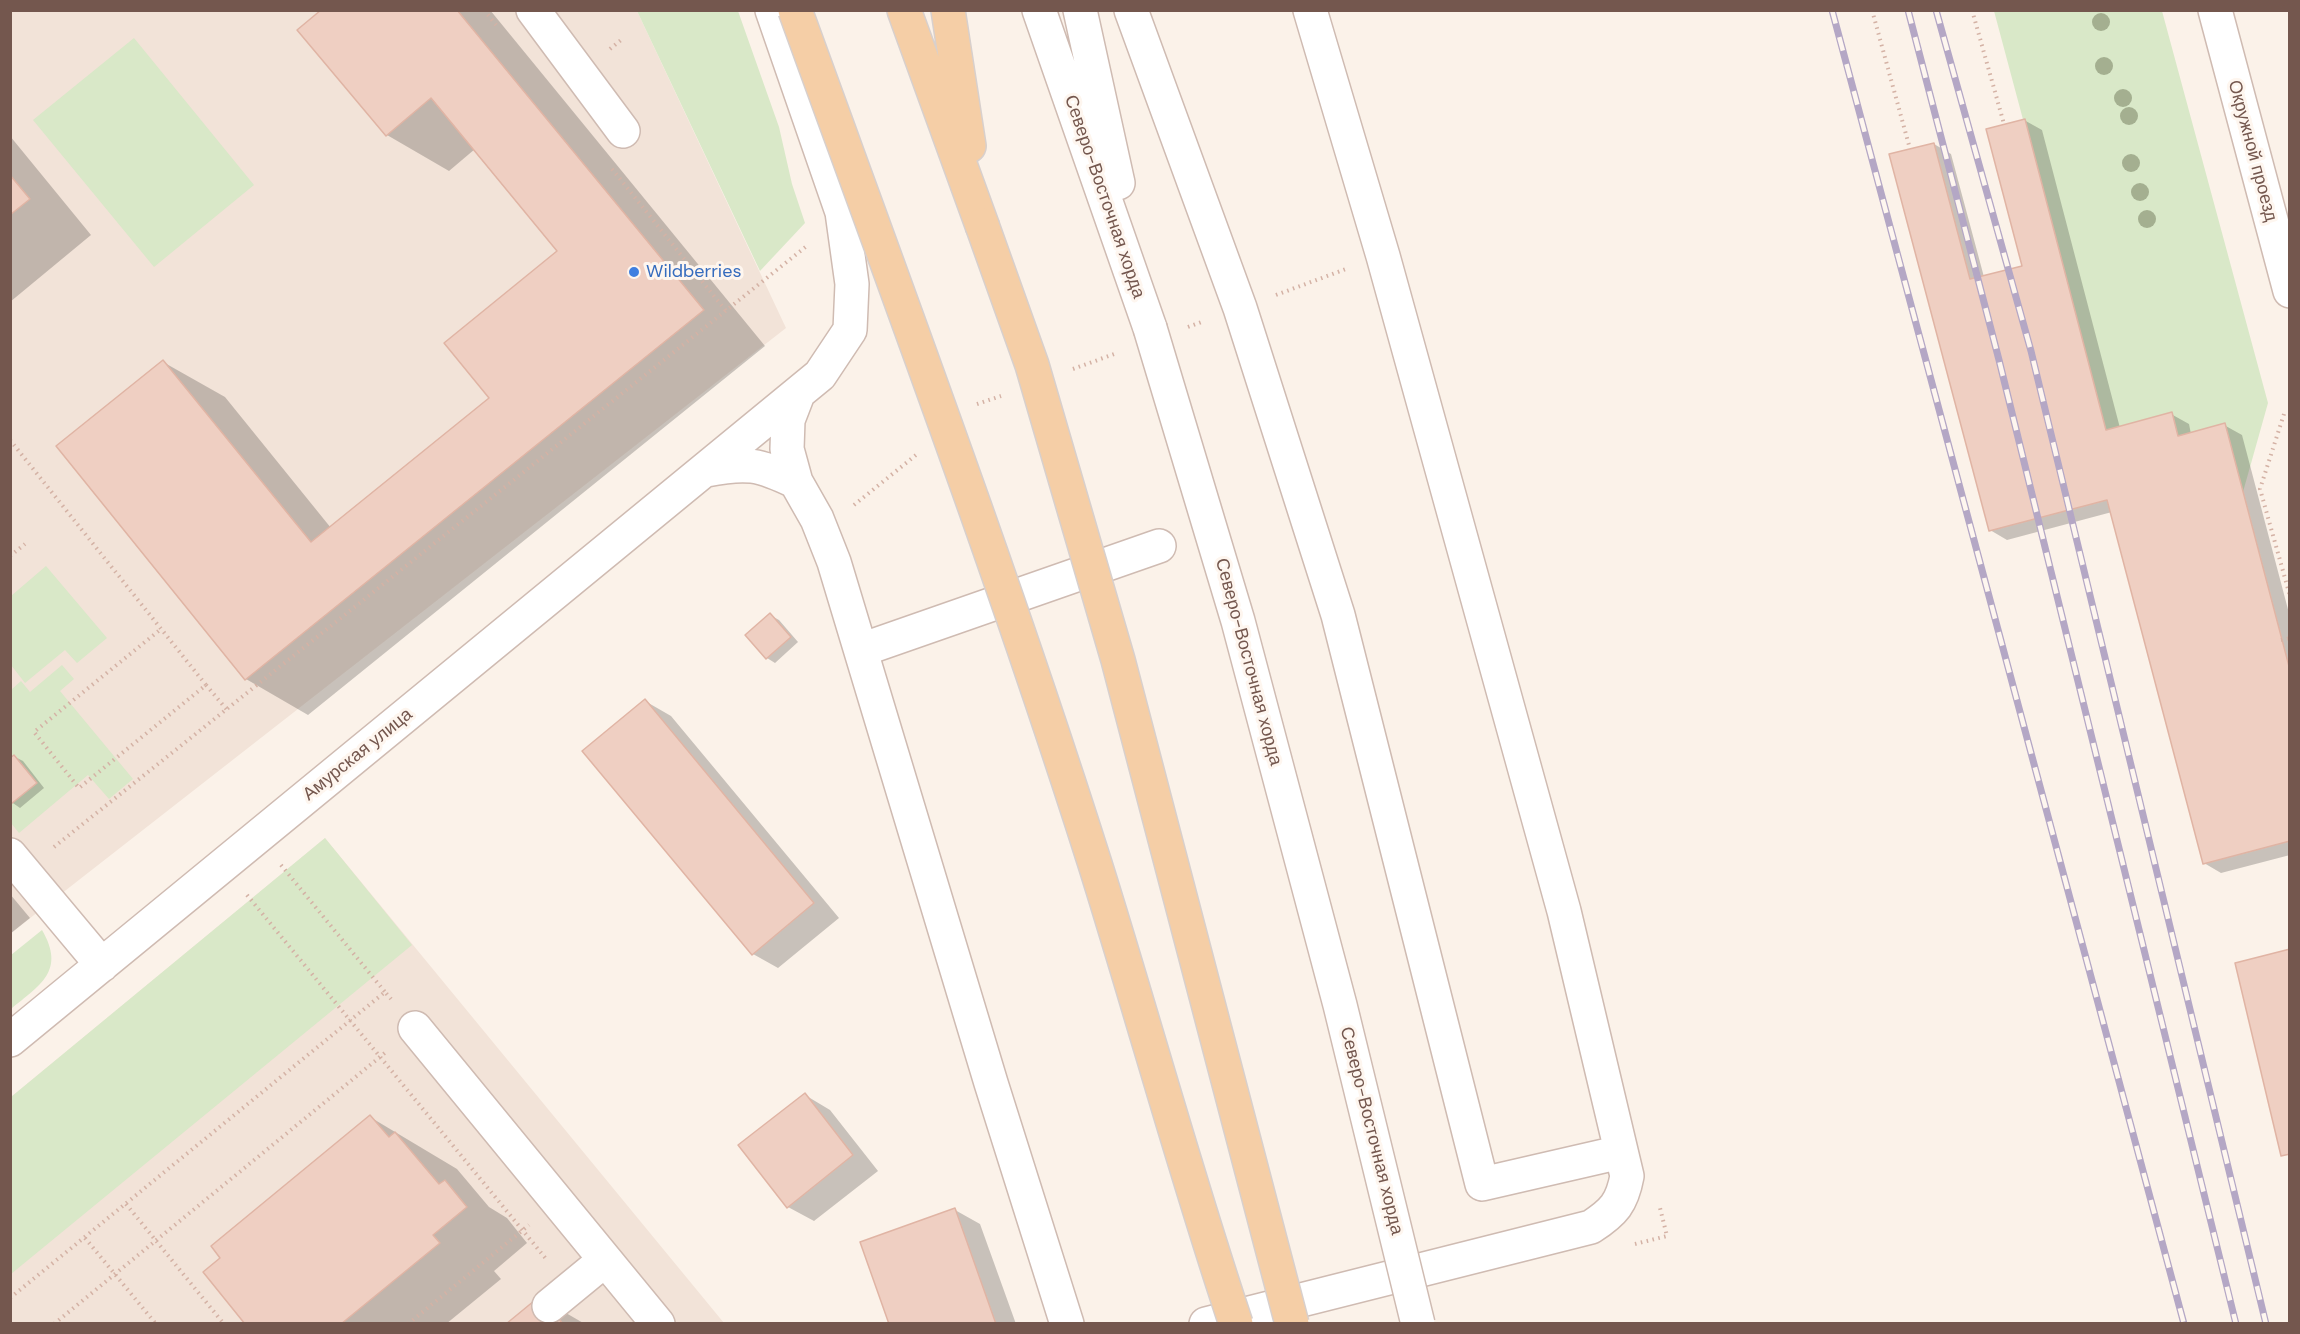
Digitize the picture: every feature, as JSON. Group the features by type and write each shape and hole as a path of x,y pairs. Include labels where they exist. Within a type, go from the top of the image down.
{"main road":[{"path":"795,10 963,471 1095,864 1199,1214 1236,1323"},
{"path":"904,10 1032,365 1118,660 1292,1323"},
{"path":"948,10 982,225"}],"street":[{"path":"533,10 623,131"},
{"name":"Амурская улица","path":"10,1040 820,375 850,330 852,284 842,212 772,10"},
{"name":"Северо-Восточная хорда","path":"1039,10 1150,328 1238,621 1340,1005 1419,1323"},
{"path":"1080,10 1150,328"},
{"path":"1131,10 1240,308 1338,615 1482,1184 1621,1152"},
{"path":"1206,1323 1591,1227 1607,1216 1623,1197 1627,1176 1564,911 1383,256 1310,10"},
{"name":"Окружной проезд","path":"2215,10 2289,291"},
{"path":"798,394 788,420 787,449 796,482 817,519 834,562 991,1083 1067,1323"},
{"path":"706,470 734,465 764,466 796,482"},
{"path":"861,650 1159,546"},
{"path":"17,863 102,965"},
{"path":"415,1028 658,1323"},
{"path":"560,1298 605,1260"}],"path":[{"path":"1872,10 1910,149"},
{"path":"1972,10 2004,124"},
{"path":"17,863 228,711 813,241"},
{"path":"2284,414 2260,489 2289,596"},
{"path":"10,440 228,711"},
{"path":"10,556 25,544"},
{"path":"161,629 34,732 46,748 79,788 206,685"},
{"path":"2282,640 2289,638"},
{"path":"54,1323 415,1028 278,862"},
{"path":"244,891 522,1230 560,1298"},
{"path":"10,1299 385,992"},
{"path":"408,1323 557,1202"},
{"path":"126,1204 224,1323"},
{"path":"85,1238 156,1323"}],"shaded area":[{"path":"11,11 637,11 786,328 11,933"},
{"path":"325,838 724,1323 11,1324 11,1097"}],"green space":[{"path":"637,11 738,11 779,127 792,184 805,223 760,271"},
{"path":"1994,11 2162,11 2268,403 2243,492 2225,423 2178,436 2106,430"},
{"path":"134,38 254,185 154,267 33,120"},
{"path":"46,566 107,638 77,663 65,650 25,683 11,665 11,596"},
{"path":"62,665 74,679 60,691 133,779 109,799 88,775 19,833 11,823 10,804 37,783 15,755 11,758 11,690 21,681 30,692"},
{"path":"325,838 412,945 11,1274 11,1097"},
{"path":"42,930 49,944 50,967 40,984 11,1009 11,955"}],"building":[{"path":"321,10 457,10 704,310 245,680 56,446 163,360 311,542 489,398 444,343 557,251 431,98 386,136 297,30"},
{"path":"2025,119 2106,430 2172,412 2178,436 2225,423 2290,670 2290,841 2203,864 2107,500 1989,531 1889,154 1934,143 1970,279 2022,266 1986,129"},
{"path":"10,175 30,199 10,215"},
{"path":"770,613 791,637 766,659 745,635"},
{"path":"645,699 814,903 752,955 582,751"},
{"path":"14,755 37,783 11,804 10,758"},
{"path":"2290,949 2290,1154 2281,1156 2235,963"},
{"path":"805,1093 853,1155 787,1208 738,1145"},
{"path":"370,1115 389,1137 395,1132 439,1184 445,1180 467,1207 433,1235 440,1243 341,1324 245,1324 203,1272 220,1258 211,1246"},
{"path":"955,1208 996,1324 889,1324 860,1242"},
{"path":"540,1296 563,1324 506,1324"}],"railway":[{"path":"1832,10 2184,1324"},
{"path":"1908,10 1999,360 2236,1324"},
{"path":"1936,10 2031,351 2266,1324"}],"place":[{"name":"Wildberries","path":"634,272"}]}
